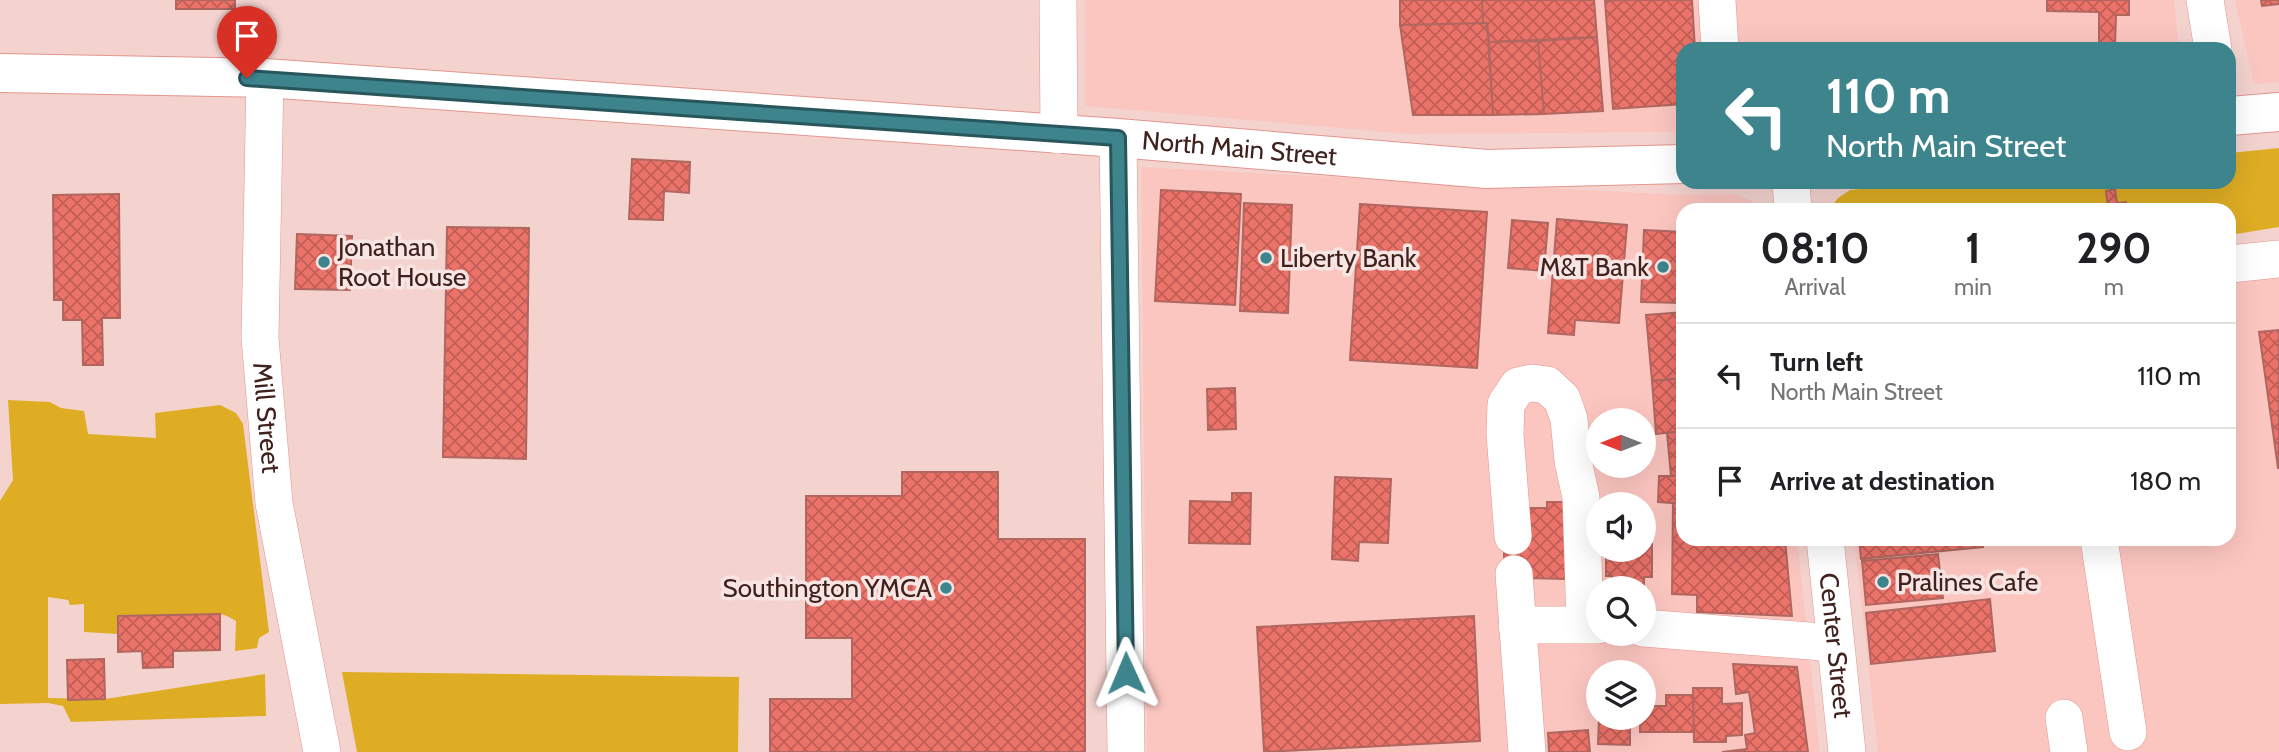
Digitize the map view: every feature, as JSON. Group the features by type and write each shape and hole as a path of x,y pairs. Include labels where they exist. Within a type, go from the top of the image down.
{"highway":[{"name":"North Main Street","path":"0,73 265,78 1118,138 1487,169 1676,164"},
{"path":"2236,116 2279,112"}],"street":[{"path":"1058,0 1059,135"},
{"path":"1717,0 1720,42"},
{"path":"2205,0 2212,42"},
{"name":"Mill Street","path":"265,78 261,351 274,503 322,752"},
{"path":"1118,138 1126,752"},
{"path":"2236,263 2279,259"},
{"path":"1513,537 1505,434 1506,404 1518,386 1532,383 1546,385 1562,399 1569,419 1573,461 1581,497 1587,576"},
{"name":"Center Street","path":"1826,546 1847,752"},
{"path":"2100,546 2128,732"},
{"path":"1514,574 1527,752"},
{"path":"1517,625 1586,624"},
{"path":"1656,629 1835,643"}],"shaded area":[{"path":"1085,0 2174,0 2178,42 1676,42 1676,132 1408,134 1085,106"},
{"path":"2235,0 2279,0 2279,82 2254,84"},
{"path":"2279,148 2279,227 2236,234 2236,203 1834,203 1850,190 1860,189 2236,189 2236,152"},
{"path":"1141,167 1683,195 1736,194 1756,203 1676,203 1676,546 1798,546 1820,752 1147,752"},
{"path":"2279,257 2279,752 1878,752 1855,546 2236,546 2236,266"},
{"path":"8,400 50,402 61,408 84,411 88,434 156,438 155,413 220,405 236,413 243,424 269,632 259,638 257,648 235,651 236,621 220,614 118,616 118,634 84,632 84,604 70,605 68,600 48,597 48,698 105,699 265,674 266,716 71,722 63,706 48,703 0,704 0,501 13,480"},
{"path":"342,672 739,677 738,752 357,752"}],"building":[{"path":"176,0 235,0 235,9 176,9"},
{"path":"1400,0 1482,0 1483,23 1400,25"},
{"path":"1482,0 1594,0 1597,37 1489,42 1487,23 1483,23"},
{"path":"1692,0 1695,42 1676,42 1676,105 1613,109 1605,1"},
{"path":"2047,0 2129,0 2129,15 2116,15 2115,42 2099,42 2099,12 2047,11"},
{"path":"2261,0 2279,0 2279,4 2262,6"},
{"path":"1487,23 1493,115 1413,115 1400,25"},
{"path":"1597,37 1603,111 1544,114 1538,41"},
{"path":"1538,41 1544,114 1493,115 1489,42"},
{"path":"632,159 690,162 689,193 664,191 663,220 629,219"},
{"path":"2115,189 2117,203 2108,203 2106,191"},
{"path":"1161,190 1241,194 1235,305 1155,301"},
{"path":"119,194 120,318 102,318 103,365 83,365 82,320 63,320 63,300 54,300 53,195"},
{"name":"Liberty Bank","path":"1244,203 1292,205 1288,313 1240,311"},
{"path":"1360,204 1487,212 1477,368 1350,360"},
{"path":"1557,219 1627,225 1619,323 1575,320 1574,335 1548,333"},
{"path":"1512,220 1548,223 1544,271 1508,268"},
{"path":"447,227 529,228 526,459 443,457"},
{"name":"M&T Bank","path":"1644,230 1676,232 1676,303 1641,302"},
{"name":"Jonathan Root House","path":"297,234 352,236 350,290 295,289"},
{"path":"1676,313 1676,379 1652,381 1646,315"},
{"path":"2279,330 2279,468 2278,468 2259,332"},
{"path":"1676,379 1676,432 1656,434 1652,381"},
{"path":"1235,388 1236,429 1208,430 1207,389"},
{"path":"1676,432 1676,476 1671,476 1667,433"},
{"name":"Southington YMCA","path":"902,472 998,472 998,539 1085,539 1085,752 770,752 770,699 852,699 852,638 806,638 806,496 902,496"},
{"path":"1676,475 1676,503 1658,502 1659,476"},
{"path":"1335,477 1391,479 1388,543 1359,542 1358,561 1332,559"},
{"path":"1232,493 1251,493 1250,544 1189,543 1190,501 1232,502"},
{"path":"1547,502 1565,502 1565,579 1526,578 1504,574 1504,536 1526,508 1547,508"},
{"path":"1673,503 1676,503 1676,546 1786,546 1792,616 1697,612 1697,595 1672,594"},
{"path":"1860,546 1983,547 1861,559"},
{"path":"1938,554 1943,598 1866,605 1862,561"},
{"path":"1606,562 1652,562 1652,576 1606,576"},
{"path":"1990,599 1995,651 1871,664 1866,613"},
{"path":"220,614 220,650 173,651 173,667 143,668 142,651 118,652 118,616"},
{"path":"1474,616 1480,741 1264,752 1257,627"},
{"path":"104,659 105,699 68,700 67,660"},
{"path":"1733,664 1797,667 1808,752 1722,752 1747,749 1745,735 1755,733 1749,692 1736,694"},
{"path":"1693,688 1722,688 1722,704 1742,703 1742,735 1726,736 1726,742 1694,742"},
{"path":"1666,695 1693,695 1694,732 1640,732 1656,730 1656,706 1666,706"},
{"path":"1588,730 1590,752 1549,752 1548,733"},
{"path":"1599,730 1630,730 1630,745 1598,744"}],"place":[{"name":"Liberty Bank","path":"1266,258"},
{"name":"Jonathan Root House","path":"324,262"},
{"name":"M&T Bank","path":"1663,267"},
{"name":"Pralines Cafe","path":"1883,582"},
{"name":"Southington YMCA","path":"946,588"}],"route":[{"path":"247,78 1118,138 1126,673"}]}
